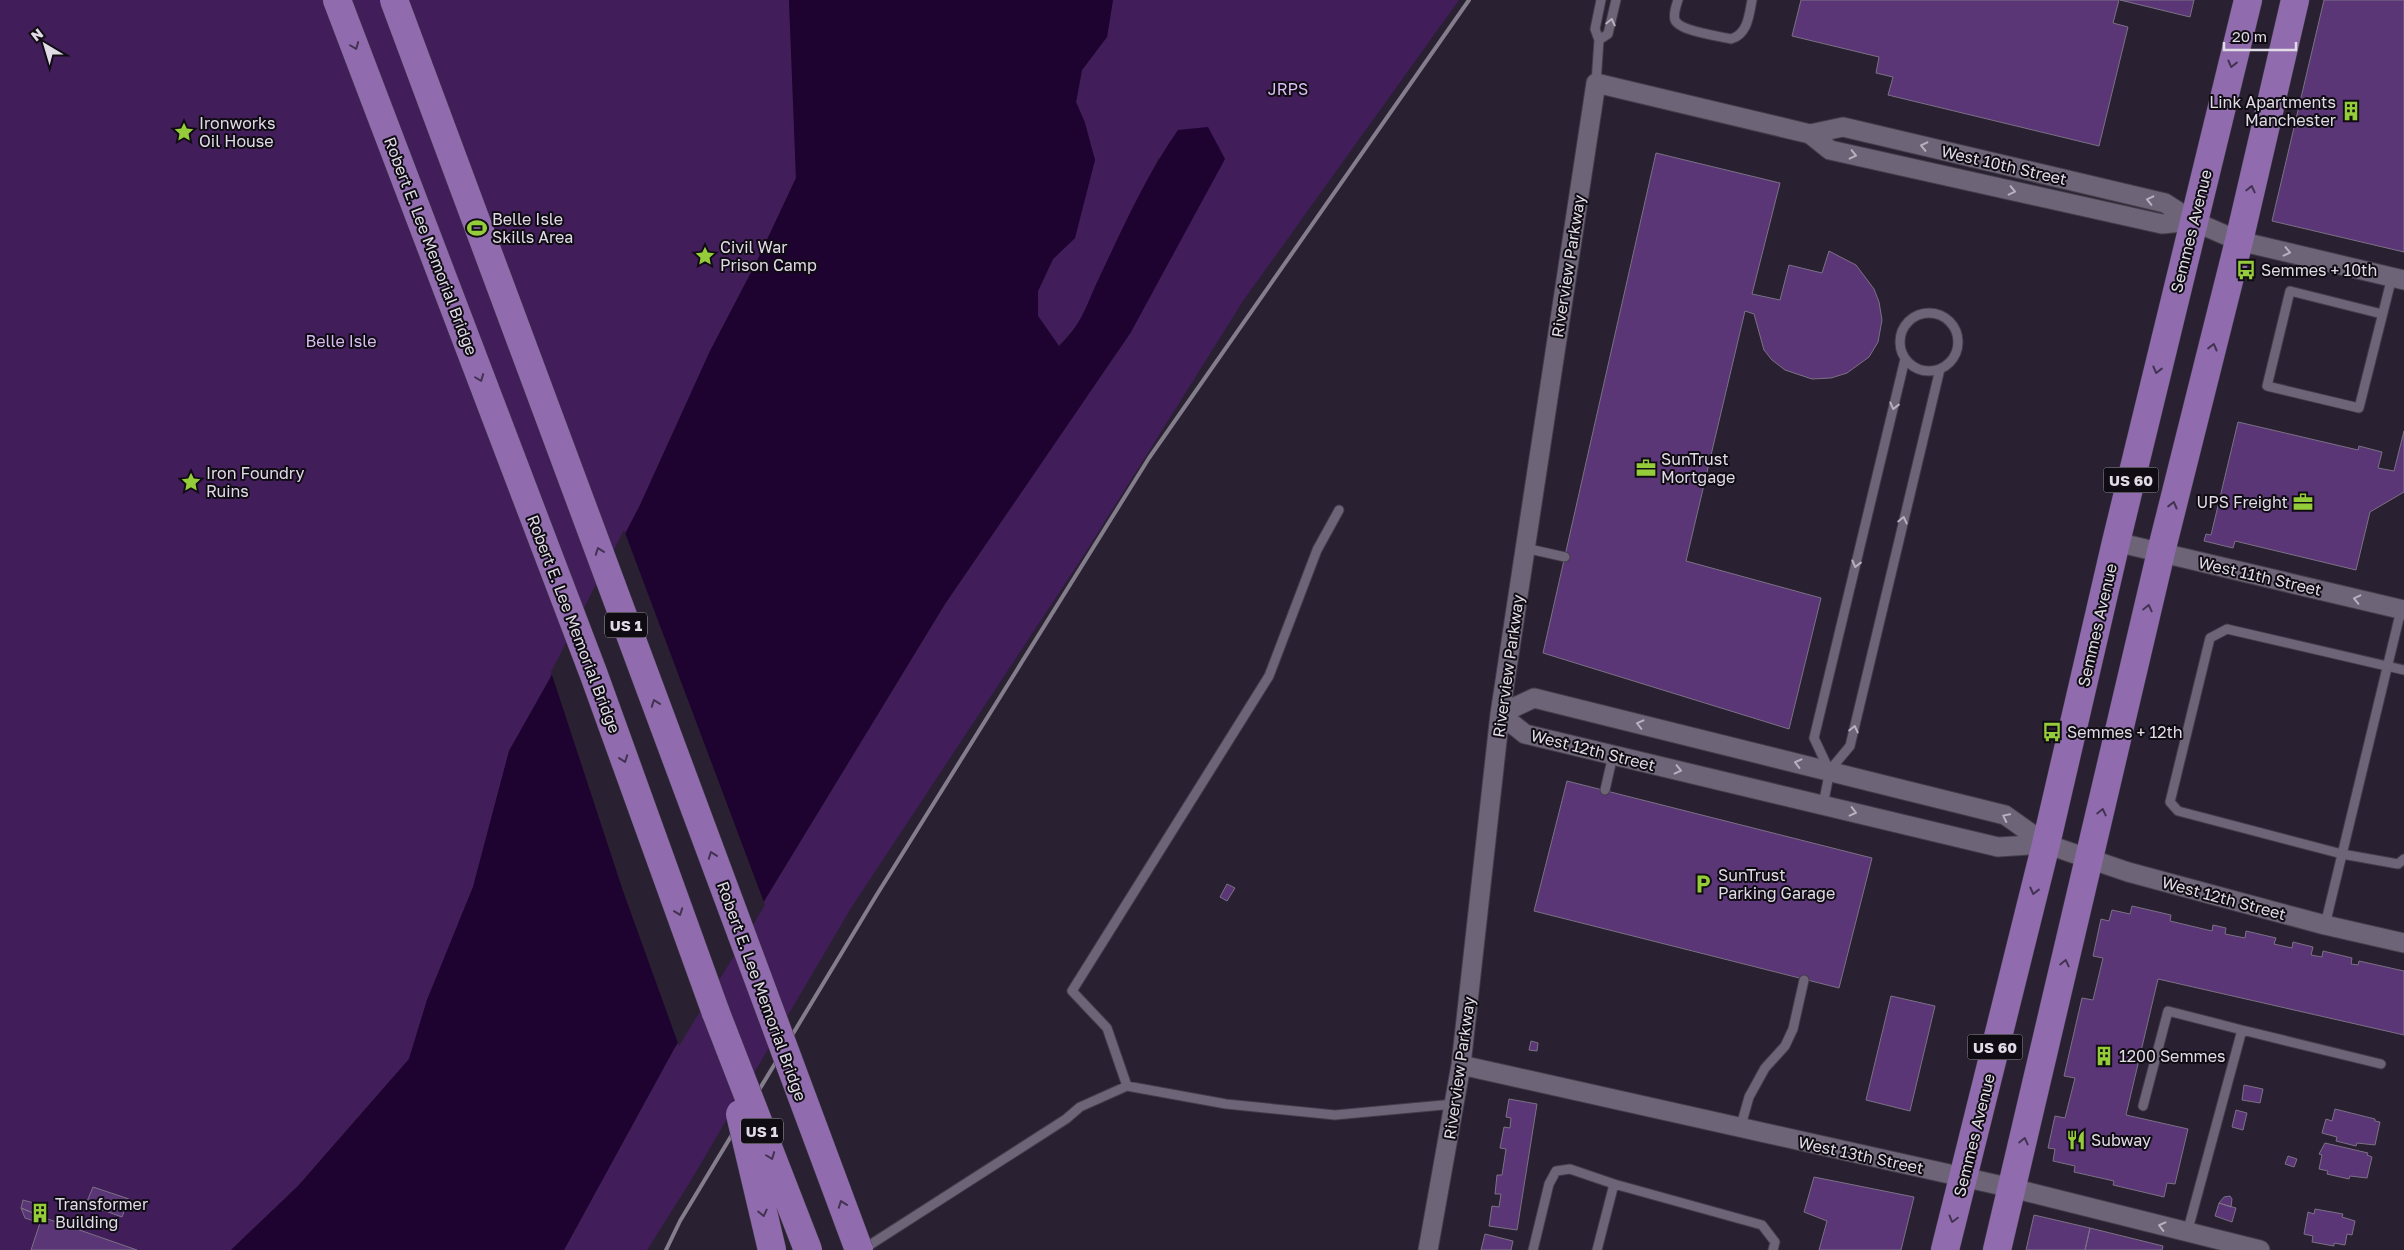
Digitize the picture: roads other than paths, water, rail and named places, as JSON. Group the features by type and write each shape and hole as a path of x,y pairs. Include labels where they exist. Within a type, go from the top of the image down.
{"main road":[{"name":"Robert E. Lee Memorial Bridge","path":"337,0 594,675 716,1013 808,1250"},
{"name":"Robert E. Lee Memorial Bridge","path":"394,0 861,1250"},
{"name":"Semmes Avenue","path":"1945,1250 2046,844 2116,542 2248,0"},
{"name":"US 60","path":"1997,1250 2161,552 2239,241 2295,0"},
{"path":"716,1013 772,1250"}],"street":[{"name":"West 10th Street","path":"1596,83 1810,134 1843,127 2165,203 2194,221 2239,241 2398,278"},
{"name":"Riverview Parkway","path":"1428,1250 1462,1065 1500,714 1596,83"},
{"name":"West 11th Street","path":"2116,542 2403,610"},
{"name":"West 12th Street","path":"2046,844 1998,847 1525,734 1500,714 1534,698 1830,770 2005,815 2046,844 2128,872 2325,925 2404,943"},
{"name":"West 13th Street","path":"1462,1065 1740,1129 2012,1188 2186,1233 2232,1247 2260,1250"}],"lane":[{"path":"1596,83 1599,40 1595,29 1602,0"},
{"path":"1599,40 1608,34 1616,0"},
{"path":"1678,0 1674,14 1675,20 1681,28 1731,39 1738,37 1747,25 1752,0"},
{"path":"2382,314 2290,291 2266,386 2359,408 2382,314 2398,278"},
{"path":"1919,314 1938,314 1953,325 1958,343 1951,361 1940,369 1924,371 1915,368 1905,359 1899,343 1904,325 1919,314"},
{"path":"1830,770 1814,738 1905,359"},
{"path":"1823,805 1830,770 1850,746 1940,369"},
{"path":"1126,1086 1108,1028 1072,991 1269,676 1317,550 1339,510"},
{"path":"1525,548 1565,557"},
{"path":"2325,925 2403,610"},
{"path":"2404,670 2227,629 2210,638 2170,802 2178,811 2342,854 2398,864 2404,859"},
{"path":"1605,790 1613,755"},
{"path":"1740,1129 1749,1097 1765,1068 1785,1046 1793,1028 1804,980"},
{"path":"2143,1106 2168,1011 2381,1064"},
{"path":"2186,1233 2242,1030"},
{"path":"861,1250 1066,1119 1080,1107 1126,1086 1226,1104 1335,1115 1455,1104"},
{"path":"1534,1250 1549,1184 1556,1171 1570,1169 1614,1184 1762,1225 1775,1242 1772,1250"},
{"path":"1597,1250 1614,1184"}],"railway":[{"path":"666,1250 680,1221 876,896 1149,458 1469,0"}],"place":[{"name":"Link Apartments Manchester","path":"2351,111"},
{"name":"Ironworks Oil House","path":"184,132"},
{"name":"Belle Isle Skills Area","path":"477,228"},
{"name":"Civil War Prison Camp","path":"705,256"},
{"name":"Semmes + 10th","path":"2246,270"},
{"name":"SunTrust Mortgage","path":"1646,468"},
{"name":"Iron Foundry Ruins","path":"191,482"},
{"name":"UPS Freight","path":"2303,502"},
{"name":"Semmes + 12th","path":"2052,732"},
{"name":"SunTrust Parking Garage","path":"1703,884"},
{"name":"1200 Semmes","path":"2104,1056"},
{"name":"Subway","path":"2076,1140"},
{"name":"Transformer Building","path":"40,1213"}],"park label":[{"name":"JRPS","path":"1288,89"},
{"name":"Belle Isle","path":"341,341"}]}
